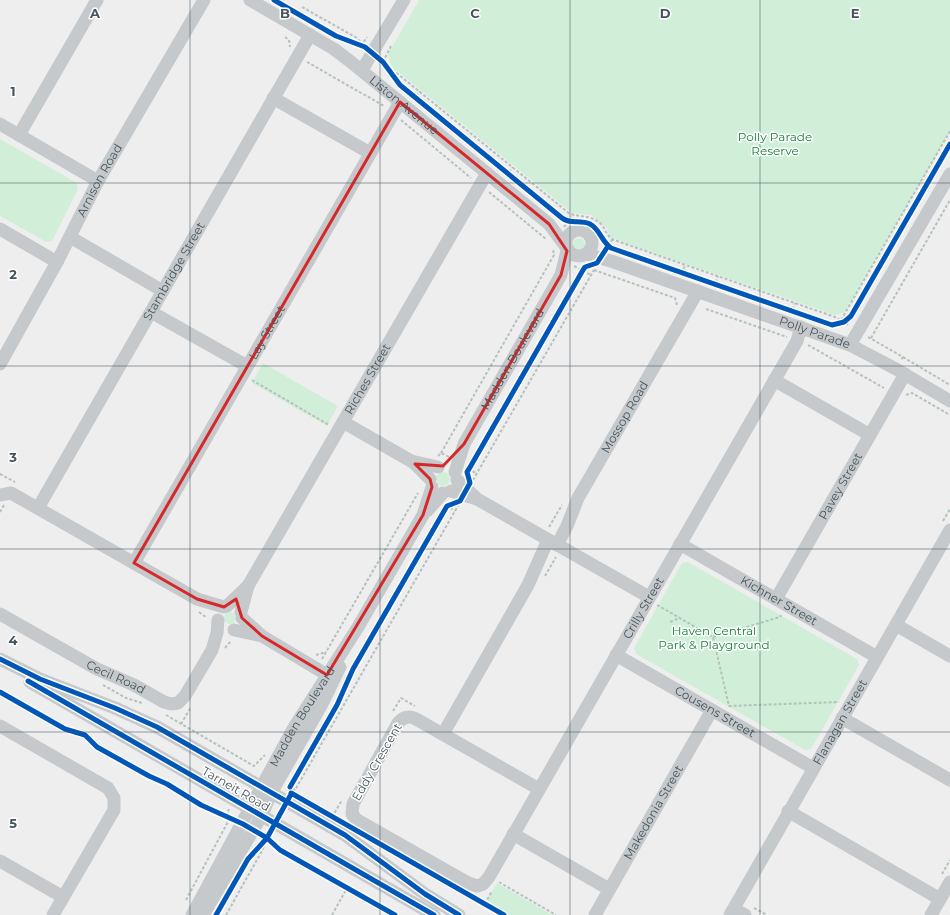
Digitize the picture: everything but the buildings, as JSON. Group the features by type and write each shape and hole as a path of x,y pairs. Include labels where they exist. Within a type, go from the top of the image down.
{"street":[{"path":"19,135 97,0"},
{"name":"Arnison Road","path":"0,364 57,262 98,181 204,0"},
{"name":"Liston Avenue","path":"250,0 344,56 487,173 504,179 549,224 577,255"},
{"path":"362,70 404,0"},
{"name":"Stambridge Street","path":"38,508 310,35"},
{"path":"273,98 370,153"},
{"name":"Lay Street","path":"134,563 251,370 370,153 400,102"},
{"path":"0,124 98,181"},
{"name":"Riches Street","path":"241,615 248,586 343,422 475,186 487,173"},
{"name":"Polly Parade","path":"592,239 602,252 614,255 698,291 850,345 950,174"},
{"name":"Liston Avenue","path":"549,224 562,230 573,231"},
{"path":"0,229 57,262"},
{"path":"582,230 586,232 592,239 592,248 577,255 567,238 573,231 582,230"},
{"path":"70,237 164,291"},
{"name":"Polly Parade","path":"577,255 614,255"},
{"name":"Madden Boulevard","path":"248,827 257,812 266,790 322,704 326,674 358,627 423,515 445,483 464,444 561,275 577,255"},
{"name":"Mossop Road","path":"443,734 528,585 551,537 567,526 578,498 698,291"},
{"path":"151,312 251,370"},
{"name":"Crilly Street","path":"480,885 486,881 616,655 653,601 680,544 797,340 801,327"},
{"path":"850,345 905,374 950,401"},
{"name":"Pavey Street","path":"781,602 870,435 889,391 905,374"},
{"path":"774,380 870,435"},
{"path":"343,422 411,461 445,483 551,537 653,601"},
{"path":"0,496 11,493 197,599 218,620 222,627 232,633 262,636"},
{"name":"Flanagan Street","path":"739,911 788,811 950,530"},
{"name":"Kichner Street","path":"680,544 877,657"},
{"name":"Riches Street","path":"226,606 248,586"},
{"path":"197,599 226,606 235,606 241,615 262,636 326,674"},
{"path":"218,620 219,612 226,606"},
{"name":"Cecil Road","path":"0,614 97,669 134,685 167,703 178,702 185,696 217,651 232,633"},
{"path":"232,633 240,625 241,615"},
{"name":"Cecil Road","path":"217,651 218,620"},
{"path":"896,625 950,656"},
{"name":"Cousens Street","path":"616,655 814,768"},
{"path":"0,659 40,679 142,720 345,836 425,894 459,915"},
{"name":"Tarneit Road","path":"0,665 434,915"},
{"name":"Makedonia Street","path":"595,915 712,710"},
{"path":"846,712 950,780"},
{"name":"Eddy Crescent","path":"480,885 468,883 357,820 352,814 353,804 402,719 414,717 539,789"},
{"path":"0,726 108,788 114,798 114,810 53,915"},
{"path":"788,811 940,899"},
{"path":"192,915 248,827"},
{"path":"203,915 248,827"},
{"path":"513,834 609,889"},
{"path":"0,861 64,897"},
{"path":"931,915 950,882"}],"path":[{"path":"302,7 357,38 363,46"},
{"path":"363,46 369,34"},
{"path":"348,40 363,46"},
{"path":"383,62 391,46"},
{"path":"306,61 384,106"},
{"path":"383,62 396,81"},
{"path":"383,62 570,214 587,216 597,221 612,240 842,321 858,331"},
{"path":"409,93 421,102"},
{"path":"397,127 401,120 475,186 491,194 551,244 554,255 441,453"},
{"path":"842,321 950,132"},
{"path":"491,194 513,167"},
{"path":"502,169 504,179"},
{"path":"504,179 513,178"},
{"path":"475,186 491,194"},
{"path":"871,338 950,200"},
{"path":"562,218 569,222 580,221 590,224"},
{"path":"612,240 606,244 614,255"},
{"path":"577,255 579,277"},
{"path":"445,483 473,481 594,270 675,298 678,304 674,311"},
{"path":"676,271 689,275"},
{"path":"709,282 722,287"},
{"path":"706,309 787,337"},
{"path":"786,309 799,314"},
{"path":"832,325 851,316"},
{"path":"903,357 950,384"},
{"path":"251,370 251,380 329,424 326,429"},
{"path":"889,391 903,399 905,395 912,393 950,415"},
{"path":"326,674 445,483 467,472 472,462"},
{"path":"443,513 448,504 445,483"},
{"path":"341,698 290,787 295,790 445,483"},
{"path":"551,537 564,502"},
{"path":"653,601 713,637 780,617 781,602"},
{"path":"670,622 680,618"},
{"path":"217,651 232,633"},
{"path":"713,637 729,706 837,701 846,712"},
{"path":"99,683 126,698 144,704"},
{"path":"390,716 400,698 420,709"},
{"path":"181,724 192,706"},
{"path":"162,713 254,766 269,751"},
{"path":"291,793 298,797"},
{"path":"325,813 339,821"},
{"path":"219,814 248,827 272,842"},
{"path":"186,901 230,818"},
{"path":"226,915 263,849 274,823"},
{"path":"252,854 267,838"},
{"path":"498,882 556,915"},
{"path":"341,884 353,891"},
{"path":"332,915 347,888"},
{"path":"478,900 491,908"},
{"path":"739,911 767,915"}],"highlighted area":[{"path":"400,102 549,224 567,251 561,275 464,444 443,466 415,464 430,479 432,487 423,515 327,675 262,636 242,618 236,599 224,607 197,599 134,563"}],"green space":[{"name":"Polly Parade Reserve","path":"419,0 950,0 950,131 845,312 835,315 628,244 611,237 606,227 591,215 572,213 391,66 388,54"},
{"path":"0,139 77,183 78,189 52,241 46,242 0,216"},
{"path":"577,238 581,238 585,244 581,250 577,250 573,246 573,242"},
{"path":"263,363 338,406 327,426 252,383"},
{"path":"443,472 448,474 450,479 448,484 443,486 438,484 436,479 438,474"},
{"name":"Haven Central Park & Playground","path":"688,562 857,659 859,665 811,749 805,750 636,654 634,648 682,563"},
{"path":"232,612 235,613 235,623 228,624 225,623 224,616 225,613"},
{"path":"497,883 552,915 508,915 486,902"}],"cycle path":[{"path":"274,0 336,36 365,47 383,62 400,85 562,218 568,221 590,224 596,229 611,248 832,325 844,322 851,316 950,144"},
{"path":"290,787 337,705 353,669 447,506 460,501 470,483 467,472 583,270 585,267 597,263 608,246"},
{"path":"0,659 40,679 115,708 157,727 345,835 425,894 459,915"},
{"path":"28,681 434,915"},
{"path":"0,692 65,729 85,735 97,747 149,776 167,784 201,805 243,824 267,838 248,859 216,915"},
{"path":"291,793 504,915"},
{"path":"290,796 267,838 280,850 395,915"}]}
